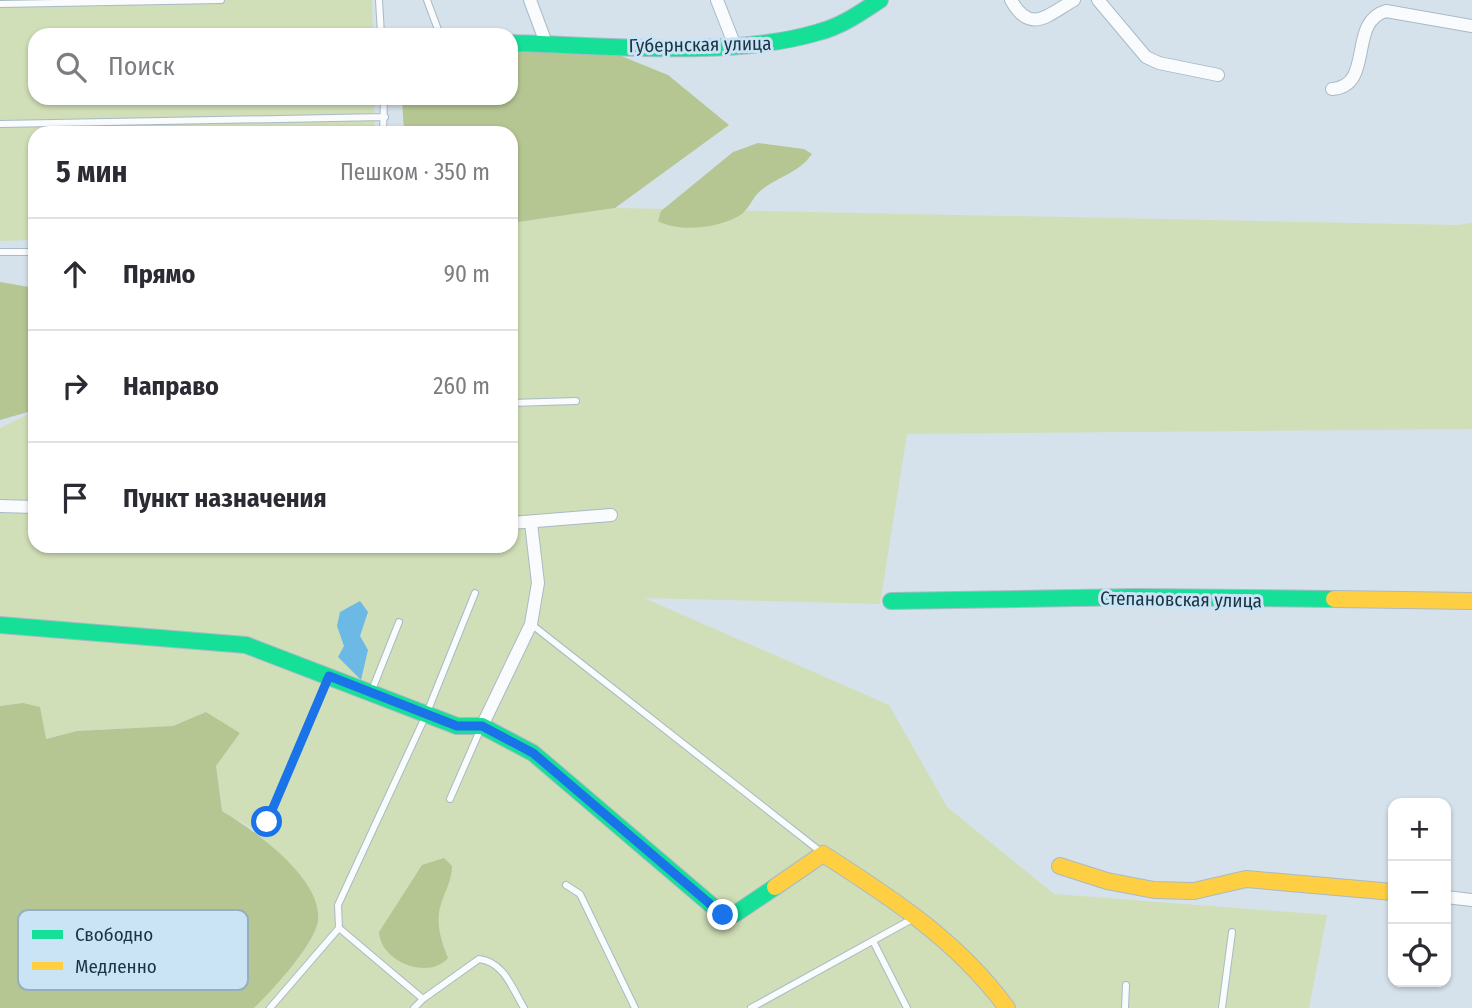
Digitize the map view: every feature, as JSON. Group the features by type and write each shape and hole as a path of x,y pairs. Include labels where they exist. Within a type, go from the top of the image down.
{"street":[{"path":"530,0 546,43"},
{"path":"717,0 735,46"},
{"name":"Губернская улица","path":"518,43 735,46 773,44 821,32 848,21 880,0"},
{"path":"1011,0 1021,16 1032,20 1044,18 1074,0"},
{"path":"1098,0 1146,57 1159,63 1218,75"},
{"path":"1332,89 1341,88 1356,72 1364,29 1378,13 1386,11 1472,26"},
{"path":"0,506 28,507"},
{"path":"518,523 611,514"},
{"path":"482,726 531,624 538,583 531,523"},
{"name":"Степановская улица","path":"891,601 1136,597 1472,601"},
{"path":"0,625 246,645 457,726 482,726 533,753 723,915 735,914 823,854 919,915 964,955 1007,1008"},
{"path":"1060,866 1104,883 1189,891 1229,880 1245,879 1388,892"},
{"path":"1451,898 1472,900"}],"lane":[{"path":"0,4 221,0"},
{"path":"379,0 381,28"},
{"path":"428,0 438,28"},
{"path":"384,105 384,126"},
{"path":"0,124 385,117"},
{"path":"0,252 28,252"},
{"path":"518,403 576,401"},
{"path":"270,1008 339,928 338,905 426,715 475,593"},
{"path":"371,692 399,622"},
{"path":"531,624 823,854"},
{"path":"267,822 329,676"},
{"path":"450,799 482,726"},
{"path":"566,884 580,894 635,1008"},
{"path":"751,1008 919,915"},
{"path":"339,928 423,999"},
{"path":"1222,1008 1232,932"},
{"path":"873,941 907,1008"},
{"path":"414,1008 478,959 495,964 503,971 524,1008"},
{"path":"1125,1008 1126,985"},
{"path":"767,1000 771,1008"}],"green space":[{"path":"0,0 372,0 373,28 28,28 28,105 374,105 375,126 28,126 28,240 0,241"},
{"path":"518,49 614,53 668,75 729,125 615,208 518,222 518,126 404,126 402,105 518,105"},
{"path":"758,143 804,149 812,154 794,171 759,192 744,212 734,219 712,226 689,228 658,221 661,211 733,152"},
{"path":"615,208 1456,225 1472,223 1472,429 907,434 880,604 644,598 889,705 947,807 1054,894 1327,915 1309,1008 254,1008 306,944 318,921 258,832 222,811 216,766 240,733 206,712 173,726 77,731 45,739 23,703 0,706 0,428 28,414 28,553 518,553 518,222"},
{"path":"0,282 28,287 28,412 0,420"},
{"path":"23,703 40,707 46,739 77,731 173,726 206,712 240,733 216,766 222,811 268,843 298,873 310,889 317,905 318,921 301,955 254,1008 0,1008 0,706"},
{"path":"444,858 452,866 452,871 439,911 439,925 448,958 439,965 418,968 387,952 379,932 422,865"}],"water":[{"path":"360,601 368,612 360,636 368,650 361,680 338,657 344,646 337,626 340,612"}],"traffic: fast":[{"path":"518,43 626,48 747,45 784,40 827,29 851,19 880,0"},
{"path":"891,601 1136,597 1334,599"},
{"path":"0,625 246,645 457,726 482,726 533,753 723,915 735,914 775,887"}],"traffic: slow":[{"path":"1334,599 1472,601"},
{"path":"775,887 823,854 899,904 945,941 988,984 1007,1008"},
{"path":"1060,866 1107,881 1154,890 1194,891 1246,879 1388,892"}],"route":[{"path":"267,822 329,676 457,726 482,726 533,753 723,915"}]}
